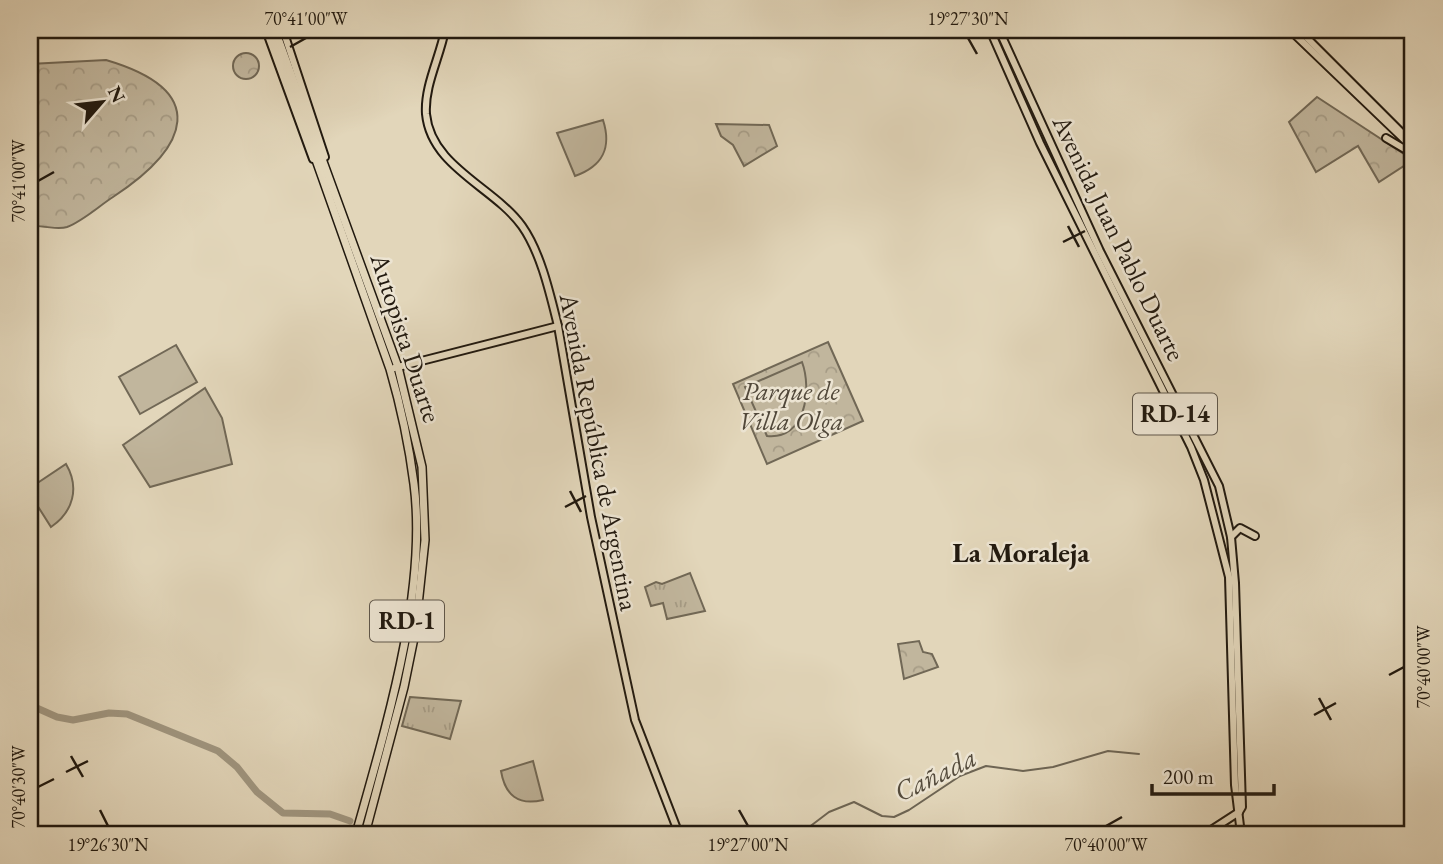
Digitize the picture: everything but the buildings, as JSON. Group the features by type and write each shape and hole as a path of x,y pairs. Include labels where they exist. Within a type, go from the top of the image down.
{"highway":[{"name":"Autopista Duarte","path":"268,30 390,369 411,470 415,531 408,616 401,629 356,834"},
{"name":"Autopista Duarte","path":"275,30 398,367 422,467 425,540 422,584 404,687 365,834"}],"main road":[{"path":"282,30 308,97"},
{"name":"Avenida República de Argentina","path":"445,30 426,103 433,140 523,227 550,294 593,529 635,720 679,834"},
{"name":"Avenida Juan Pablo Duarte","path":"990,30 1089,243 1191,447 1232,583"},
{"name":"Avenida Juan Pablo Duarte","path":"999,30 1097,244 1226,500 1231,537 1232,583"},
{"path":"1290,30 1413,147"},
{"path":"1299,30 1413,147"},
{"path":"292,47 292,57"},
{"path":"297,70 338,203"},
{"path":"1386,138 1413,155"},
{"path":"390,369 558,327"},
{"path":"1212,510 1215,503 1226,500"},
{"path":"1214,520 1255,536"},
{"path":"1231,537 1240,528"},
{"name":"RD-14","path":"1232,583 1235,785 1241,834"},
{"path":"1205,834 1239,812"}],"green space":[{"path":"246,53 255,57 259,66 255,75 246,79 237,75 233,66 237,57"},
{"path":"106,60 140,73 162,87 174,104 177,121 172,140 159,159 139,178 79,221 63,228 30,225 30,64"},
{"path":"1317,97 1413,160 1379,182 1358,146 1316,172 1289,122"},
{"path":"603,120 606,139 603,155 592,167 575,176 557,133"},
{"path":"716,124 769,125 777,146 744,166 733,145 721,136"},
{"name":"Parque de Villa Olga","path":"828,342 863,421 767,464 733,384"},
{"path":"176,345 197,382 140,414 119,377"},
{"path":"802,362 806,386 803,411 790,430 780,435 767,436 745,387"},
{"path":"205,388 222,418 232,464 150,487 123,445"},
{"path":"66,464 73,482 72,499 65,514 51,527 30,494 30,488"},
{"path":"690,573 705,611 667,619 663,603 651,606 645,587 656,582 662,584"},
{"path":"919,641 923,652 932,654 938,667 904,679 898,644"},
{"path":"410,697 461,701 450,739 402,726"},
{"path":"533,761 543,800 520,800 509,792 501,771"}],"waterway":[{"path":"30,705 57,717 73,720 109,713 127,714 218,751 237,767 257,792 283,813 330,814 350,821"},
{"name":"Cañada","path":"800,834 829,812 854,802 882,816 894,817 960,776 986,766 1023,771 1053,767 1108,751 1139,754"}],"district":[{"name":"La Moraleja","path":"1021,552"}]}
